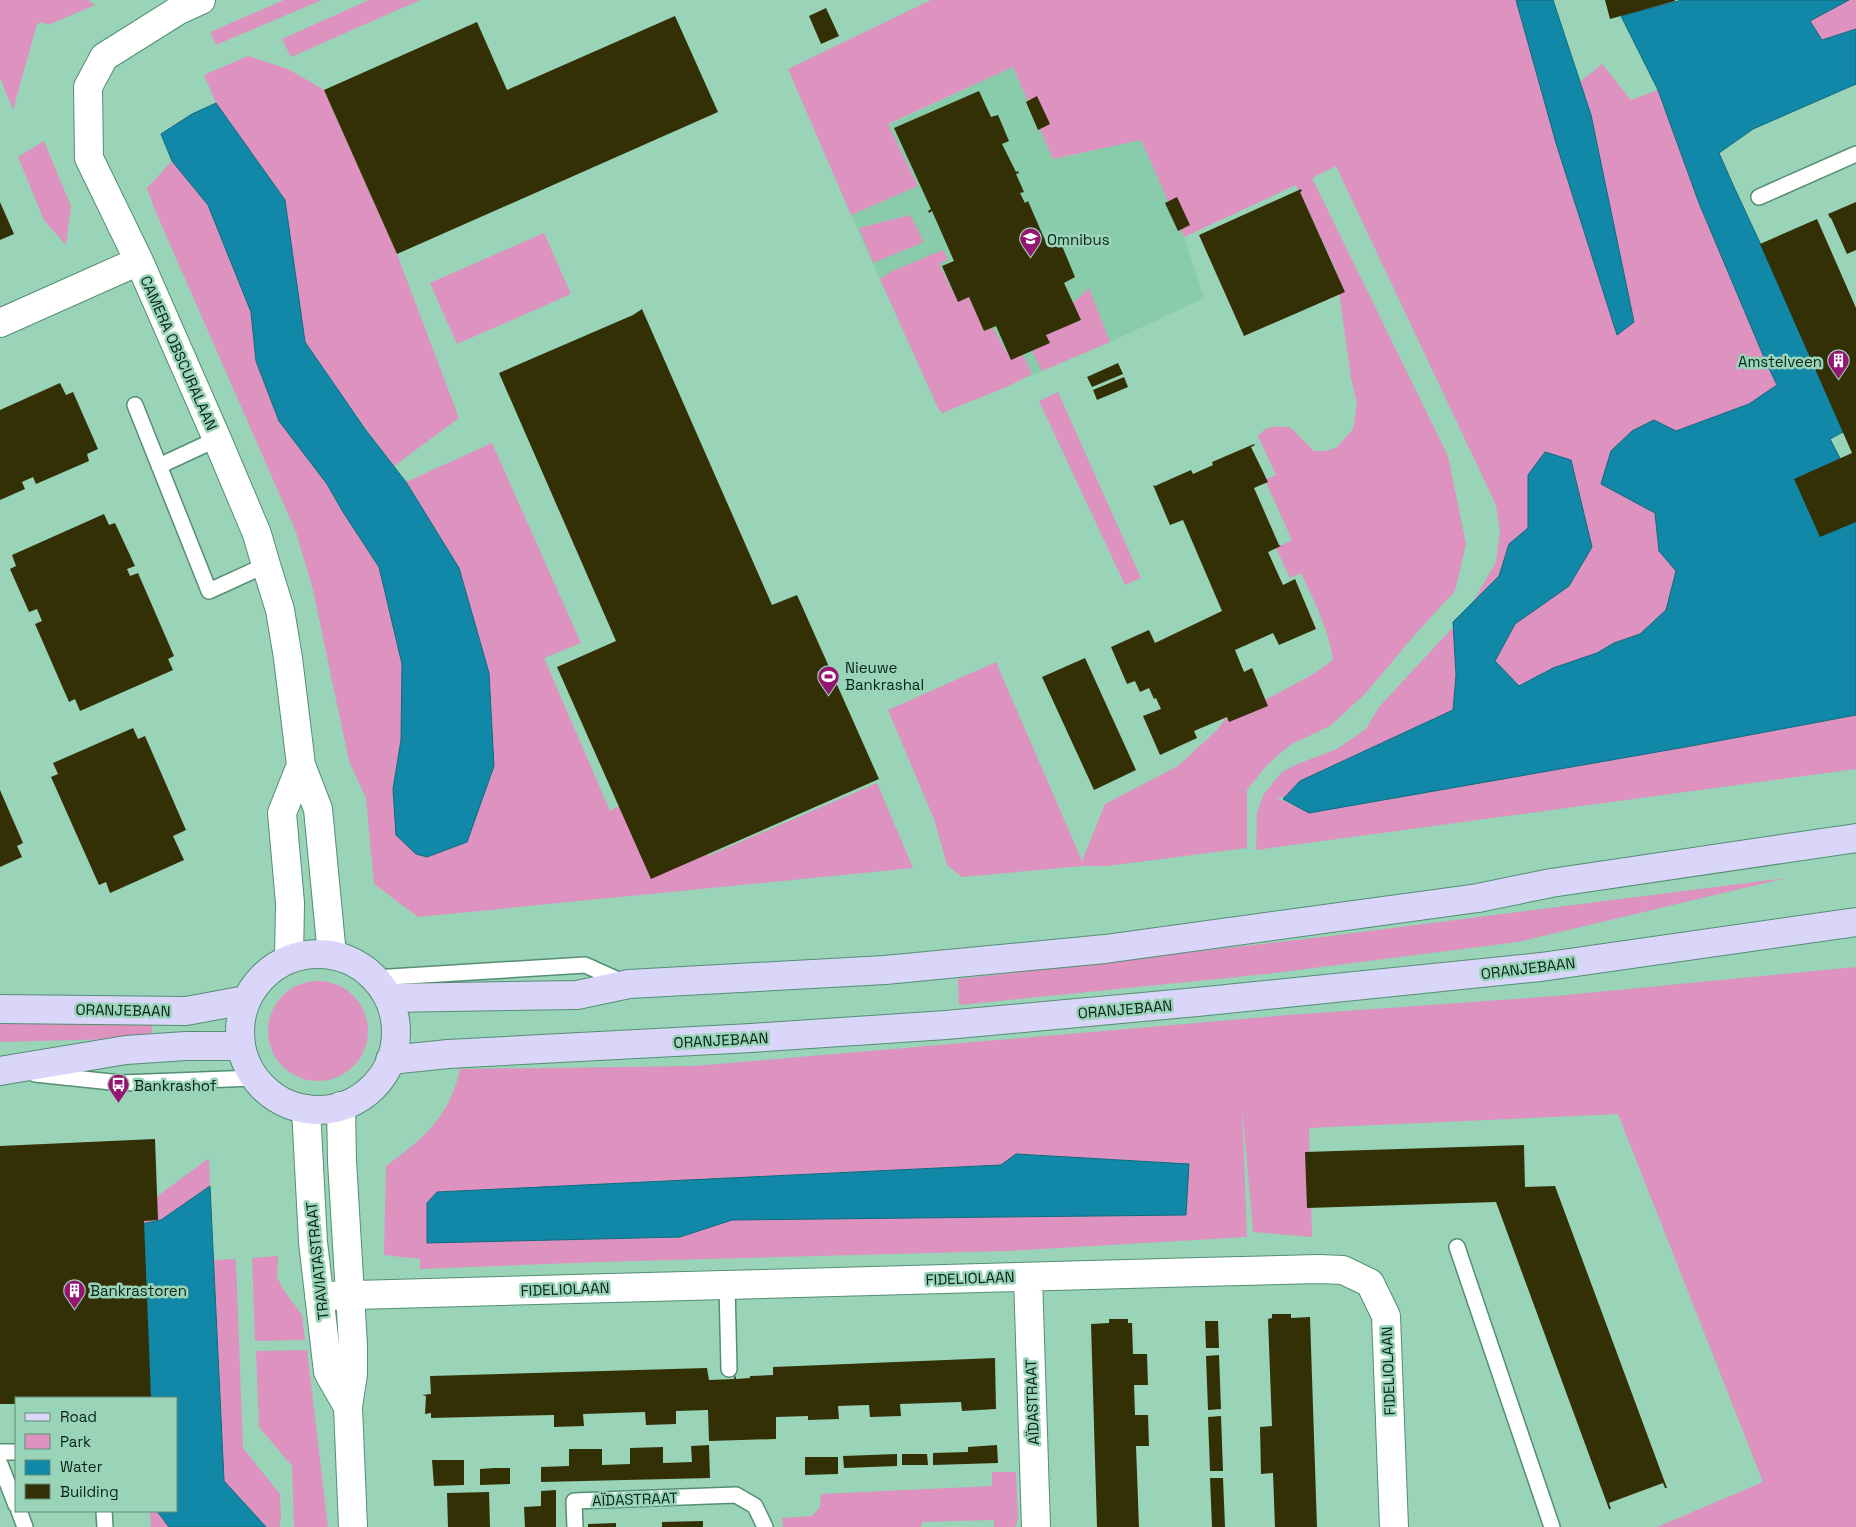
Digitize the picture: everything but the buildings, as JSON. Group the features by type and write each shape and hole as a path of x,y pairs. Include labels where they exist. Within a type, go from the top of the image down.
{"main road":[{"path":"382,988 577,995 629,984 884,970 1105,949 1478,898 1551,883 1856,838"},
{"name":"ORANJEBAAN","path":"390,1060 448,1054 751,1038 936,1025 1197,1002 1541,968 1856,922"},
{"path":"303,954 332,954 348,959 362,967 382,988 394,1014 395,1044 390,1060 376,1084 354,1101 323,1110 306,1109 286,1104 268,1093 254,1078 245,1062 240,1046 239,1030 246,1000 256,982 271,968 289,958 303,954"},
{"name":"ORANJEBAAN","path":"0,1009 186,1011 246,1000"},
{"path":"4,1071 126,1050 186,1046 240,1046"}],"street":[{"name":"CAMERA OBSCURALAAN","path":"201,0 179,10 104,57 88,87 89,158 139,261 257,534 280,610 288,658 300,766 318,809 332,954"},
{"path":"0,323 139,261"},
{"name":"CAMERA OBSCURALAAN","path":"289,958 290,903 282,813 300,766"},
{"name":"TRAVIATASTRAAT","path":"341,1106 342,1162 353,1345 353,1374 348,1406 353,1527"},
{"name":"TRAVIATASTRAAT","path":"306,1109 313,1242 328,1372 348,1406"},
{"name":"FIDELIOLAAN","path":"319,1296 1319,1268 1343,1270 1370,1283 1386,1316 1394,1527"},
{"name":"AÏDASTRAAT","path":"1028,1277 1036,1527"}],"lane":[{"path":"1759,197 1856,154"},
{"path":"135,406 210,591 266,565"},
{"path":"159,466 217,439"},
{"path":"4,1071 121,1083 254,1078"},
{"path":"1457,1247 1552,1527"},
{"path":"727,1285 729,1369"},
{"path":"0,1452 15,1452"},
{"path":"0,1464 15,1502"},
{"name":"AÏDASTRAAT","path":"575,1527 574,1501 736,1495 755,1506 765,1527"},
{"path":"18,1512 25,1527"},
{"path":"104,1512 105,1527"}],"shaded area":[{"name":"Omnibus","path":"1013,67 1053,159 1141,139 1184,237 1204,298 1110,342 942,413 938,408 851,215 918,186 888,125"}],"green space":[{"path":"0,0 88,0 95,5 48,25 43,22 37,24 13,110 0,78"},
{"path":"284,0 322,0 216,45 210,32"},
{"path":"369,0 420,0 291,57 282,39"},
{"path":"931,0 1516,0 1556,143 1617,335 1634,322 1591,115 1580,82 1602,64 1631,100 1658,90 1699,203 1778,385 1749,404 1676,431 1602,484 1655,513 1659,551 1676,571 1666,610 1640,634 1614,643 1597,653 1553,668 1519,686 1495,661 1456,675 1453,710 1300,781 1284,798 1275,797 1310,813 1856,715 1856,769 1256,850 1257,812 1264,794 1281,773 1295,765 1337,749 1366,729 1379,707 1467,612 1496,562 1500,530 1496,505 1336,166 1312,178 1448,456 1466,544 1455,591 1418,631 1365,694 1330,726 1290,745 1267,765 1247,790 1247,848 1107,866 1083,866 962,877 947,865 934,819 888,710 996,662 1082,861 1105,804 1178,766 1217,730 1227,717 1273,696 1315,673 1333,660 1325,626 1301,573 1290,578 1276,548 1292,540 1265,480 1276,475 1258,436 1269,428 1290,427 1314,451 1336,448 1353,429 1357,403 1351,378 1336,270 1296,185 1184,237 1141,140 1053,159 1013,67 888,124 918,186 851,215 788,69"},
{"path":"1849,0 1856,0 1856,29 1822,40 1810,21"},
{"path":"248,56 288,69 324,90 397,254 459,418 394,466 305,342 285,200 216,103 204,75"},
{"path":"44,141 71,206 66,245 44,220 18,157"},
{"path":"172,161 208,205 251,312 256,361 279,421 327,484 379,567 402,664 401,740 393,789 467,842 494,766 489,673 459,568 406,482 492,443 581,643 544,658 610,811 675,776 708,856 877,783 913,868 418,917 374,884 366,798 349,761 313,590 296,532 147,188"},
{"path":"910,215 924,242 873,263 859,228"},
{"path":"544,233 571,294 457,344 430,283"},
{"path":"943,250 948,259 939,264 958,302 969,297 984,331 993,328 1011,360 1023,355 1032,374 1009,386 942,413 938,408 880,279 892,271"},
{"path":"1089,288 1110,342 1042,371 1032,351 1049,343 1046,335 1080,320 1073,303"},
{"path":"1058,392 1141,578 1125,585 1039,401"},
{"path":"1786,878 1518,942 1266,974 959,1005 958,979 1330,936"},
{"path":"1856,967 1856,1527 1657,1527 1763,1482 1618,1114 1309,1128 1312,1237 1253,1232 1242,1106 1247,1237 1006,1251 598,1262 420,1269 420,1259 384,1255 386,1166 412,1146 433,1125 450,1100 460,1069 695,1066 1288,1015 1556,996","holes":["1016,1154 1189,1164 1186,1214 732,1220 680,1237 437,1192 1001,1165"]},
{"path":"318,981 328,982 346,989 360,1003 367,1021 367,1041 360,1059 346,1073 328,1080 318,1081 308,1080 290,1073 276,1059 269,1041 268,1031 269,1021 276,1003 290,989 308,982"},
{"path":"152,1019 152,1038 0,1042 0,1023"},
{"path":"209,1158 210,1186 161,1220 141,1224 140,1209"},
{"path":"278,1256 277,1277 283,1289 302,1315 305,1340 255,1341 252,1258"},
{"path":"235,1259 243,1448 280,1494 280,1527 266,1527 224,1481 214,1260"},
{"path":"307,1350 328,1527 294,1527 292,1466 259,1427 256,1351"},
{"path":"992,1472 1016,1472 1018,1520 1015,1527 994,1527 994,1520 922,1522 921,1527 783,1527 782,1518 812,1516 820,1507 821,1494 992,1486"},
{"path":"150,1512 158,1512 169,1527 151,1527"}],"water":[{"path":"1516,0 1553,0 1591,115 1634,322 1617,335 1556,143"},
{"path":"1682,0 1849,0 1810,21 1822,40 1856,29 1856,84 1753,129 1719,153 1847,430 1830,439 1856,489 1856,715 1309,813 1283,799 1300,781 1453,710 1456,675 1453,622 1499,576 1509,544 1528,528 1528,475 1545,452 1571,460 1592,547 1569,586 1515,624 1495,661 1519,686 1553,668 1597,653 1614,643 1640,634 1666,610 1676,571 1659,551 1655,513 1601,484 1611,451 1632,431 1654,420 1676,431 1749,404 1777,385 1699,203 1658,90 1621,16"},
{"path":"216,103 285,200 305,342 365,429 406,482 459,568 489,673 494,766 467,842 427,857 416,854 396,835 393,789 401,740 402,664 379,567 327,484 279,421 256,361 251,312 208,205 172,161 161,134 192,114"},
{"path":"1016,1154 1189,1164 1186,1215 732,1220 680,1237 427,1243 427,1203 437,1192 1001,1165"},
{"path":"210,1186 224,1481 266,1527 169,1527 158,1512 178,1512 178,1397 147,1397 141,1224 161,1220"}],"place":[{"name":"Omnibus","path":"1031,258"},
{"name":"Amstelveen","path":"1838,380"},
{"name":"Nieuwe Bankrashal","path":"829,695"},
{"name":"Bankrashof","path":"118,1104"},
{"name":"Bankrastoren","path":"74,1309"}]}
